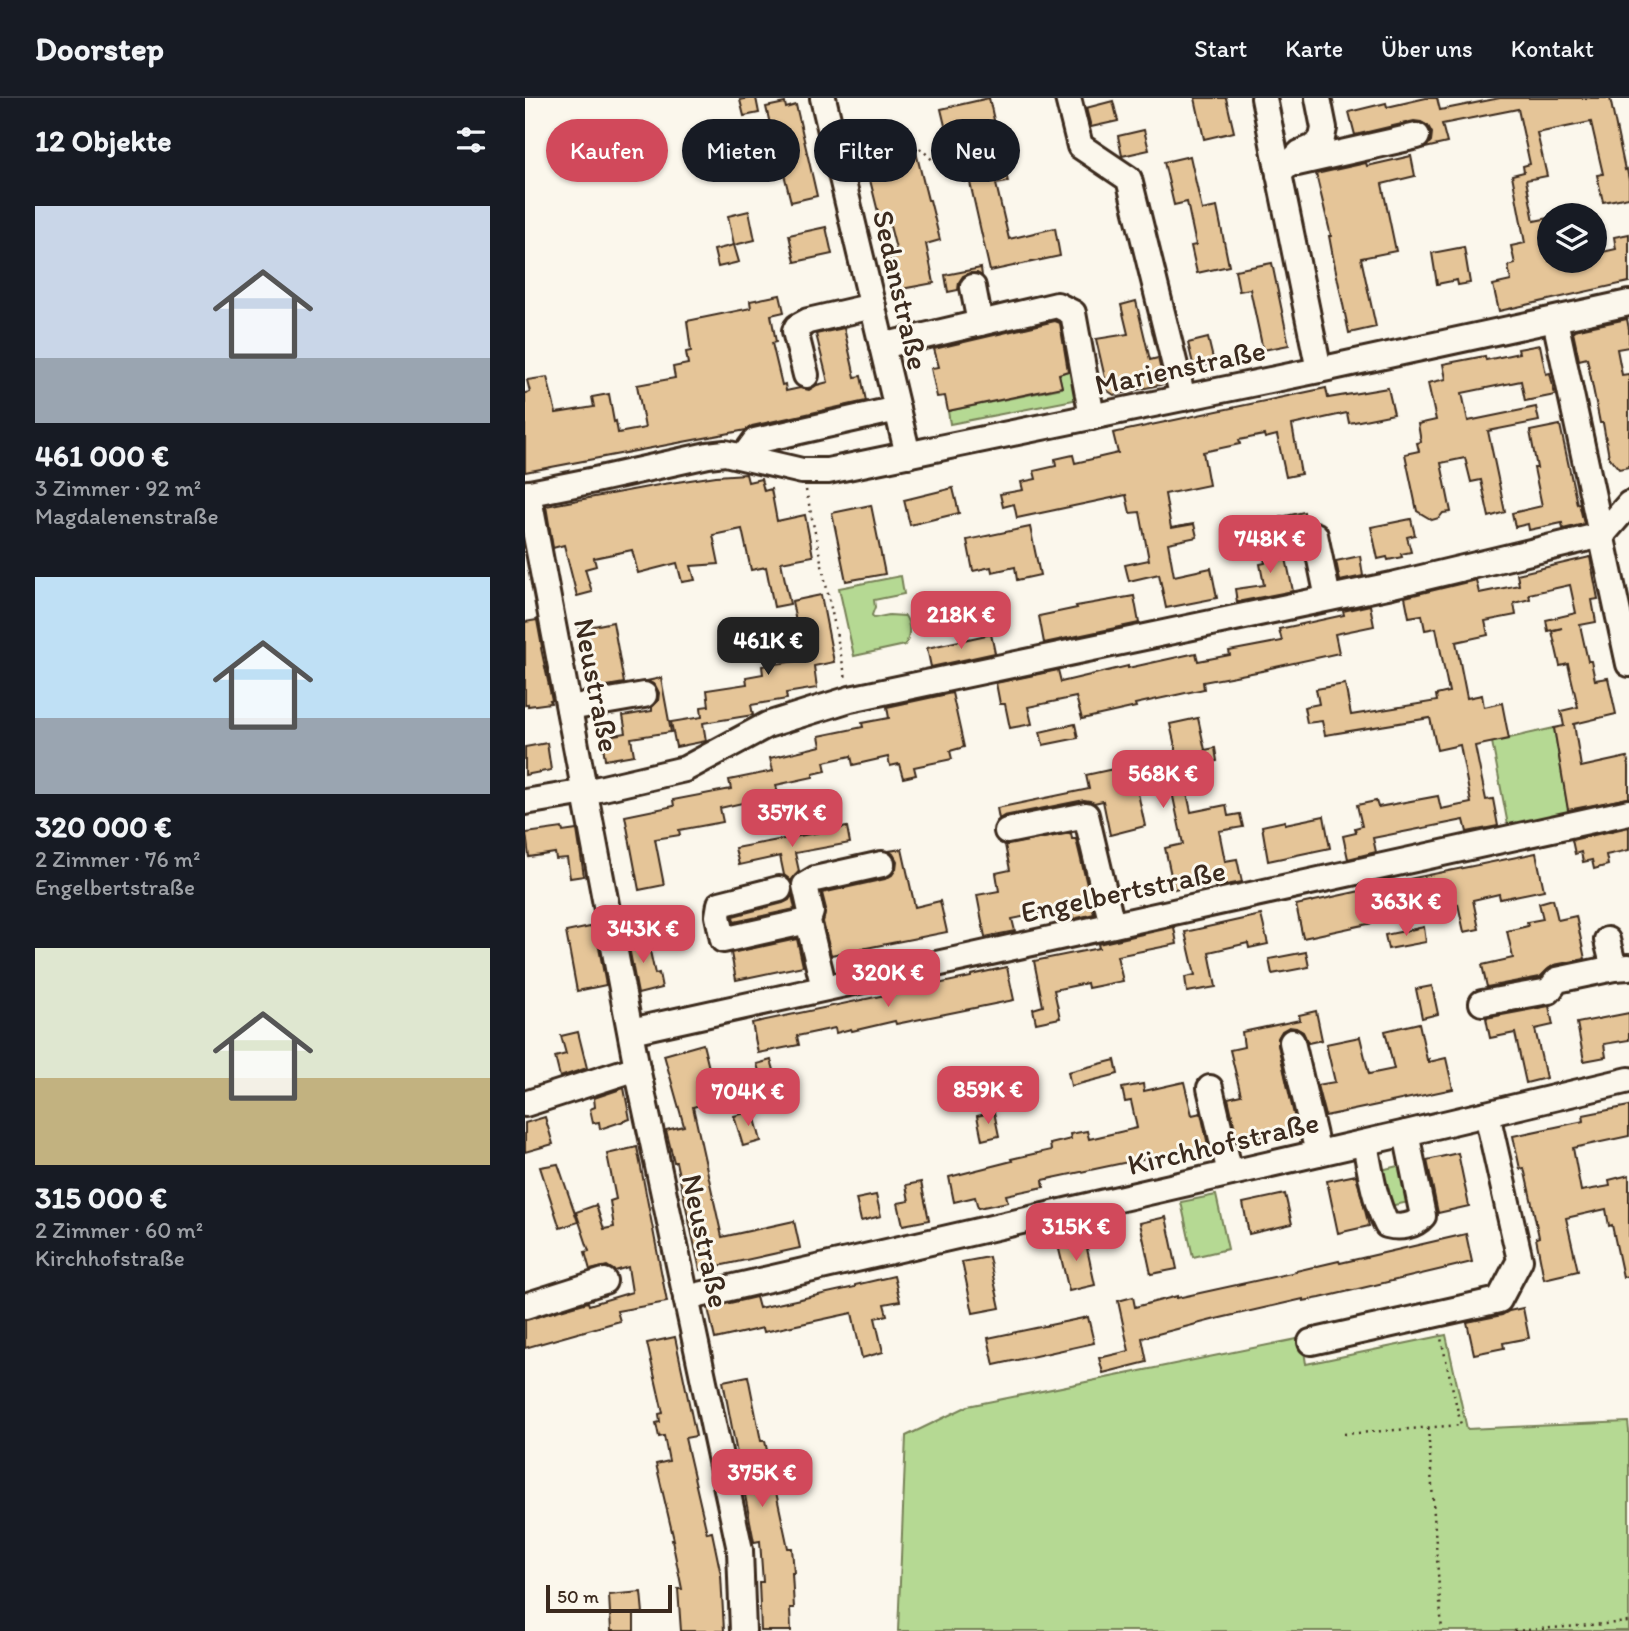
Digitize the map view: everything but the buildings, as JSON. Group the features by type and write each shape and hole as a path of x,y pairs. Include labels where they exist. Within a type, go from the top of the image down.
{"street":[{"name":"Sedanstraße","path":"823,98 828,119"},
{"path":"1068,98 1080,146 1129,179 1183,398"},
{"path":"1263,98 1284,169 1319,370"},
{"path":"1284,169 1300,153 1315,146 1322,138 1324,128 1318,98"},
{"path":"1284,169 1417,136"},
{"name":"Sedanstraße","path":"843,182 908,455"},
{"path":"973,287 980,323"},
{"name":"Marienstraße","path":"526,493 725,453 802,471 828,471 1629,303"},
{"path":"882,345 1057,305 1073,313 1092,417"},
{"path":"806,375 795,331 797,327 808,321 873,306"},
{"path":"1555,320 1629,664"},
{"path":"744,456 755,441 897,408"},
{"name":"Neustraße","path":"526,493 586,792 637,1068 740,1550 743,1631"},
{"path":"525,802 586,792 685,769 767,725 850,699 1328,598 1602,535 1629,504"},
{"path":"1315,535 1328,598"},
{"path":"569,708 644,695"},
{"name":"Engelbertstraße","path":"631,1031 1629,812"},
{"path":"1007,831 1086,815 1112,925"},
{"path":"824,988 808,921 811,912 805,885 815,879 881,864"},
{"path":"779,889 720,904 718,916 723,940 808,921"},
{"path":"1482,1003 1549,990 1557,980 1621,968 1607,940"},
{"path":"1292,1042 1318,1153"},
{"path":"525,1104 637,1068"},
{"name":"Kirchhofstraße","path":"686,1298 1629,1080"},
{"path":"1210,1088 1230,1173"},
{"path":"1311,1342 1499,1300 1520,1260 1487,1114"},
{"path":"1365,1143 1374,1187 1387,1225 1408,1225 1418,1222 1423,1216 1406,1133"},
{"path":"525,1306 604,1281"}],"path":[{"path":"917,148 931,159"},
{"path":"802,471 850,699"},
{"path":"1344,1434 1461,1425 1435,1314"},
{"path":"1428,1427 1442,1631"},
{"path":"1514,1631 1629,1622 1628,1631"}],"green space":[{"path":"1072,369 1084,398 950,424 948,411 1062,388 1059,374"},
{"path":"901,576 904,594 874,600 872,615 874,618 905,616 909,631 905,645 854,656 839,588"},
{"path":"1554,728 1569,814 1508,825 1492,742"},
{"path":"1406,1164 1414,1201 1384,1207 1377,1171"},
{"path":"1216,1195 1228,1249 1193,1257 1181,1202"},
{"path":"1446,1335 1467,1429 1628,1422 1629,1631 898,1631 906,1436 968,1406 1302,1338 1306,1364"}]}
